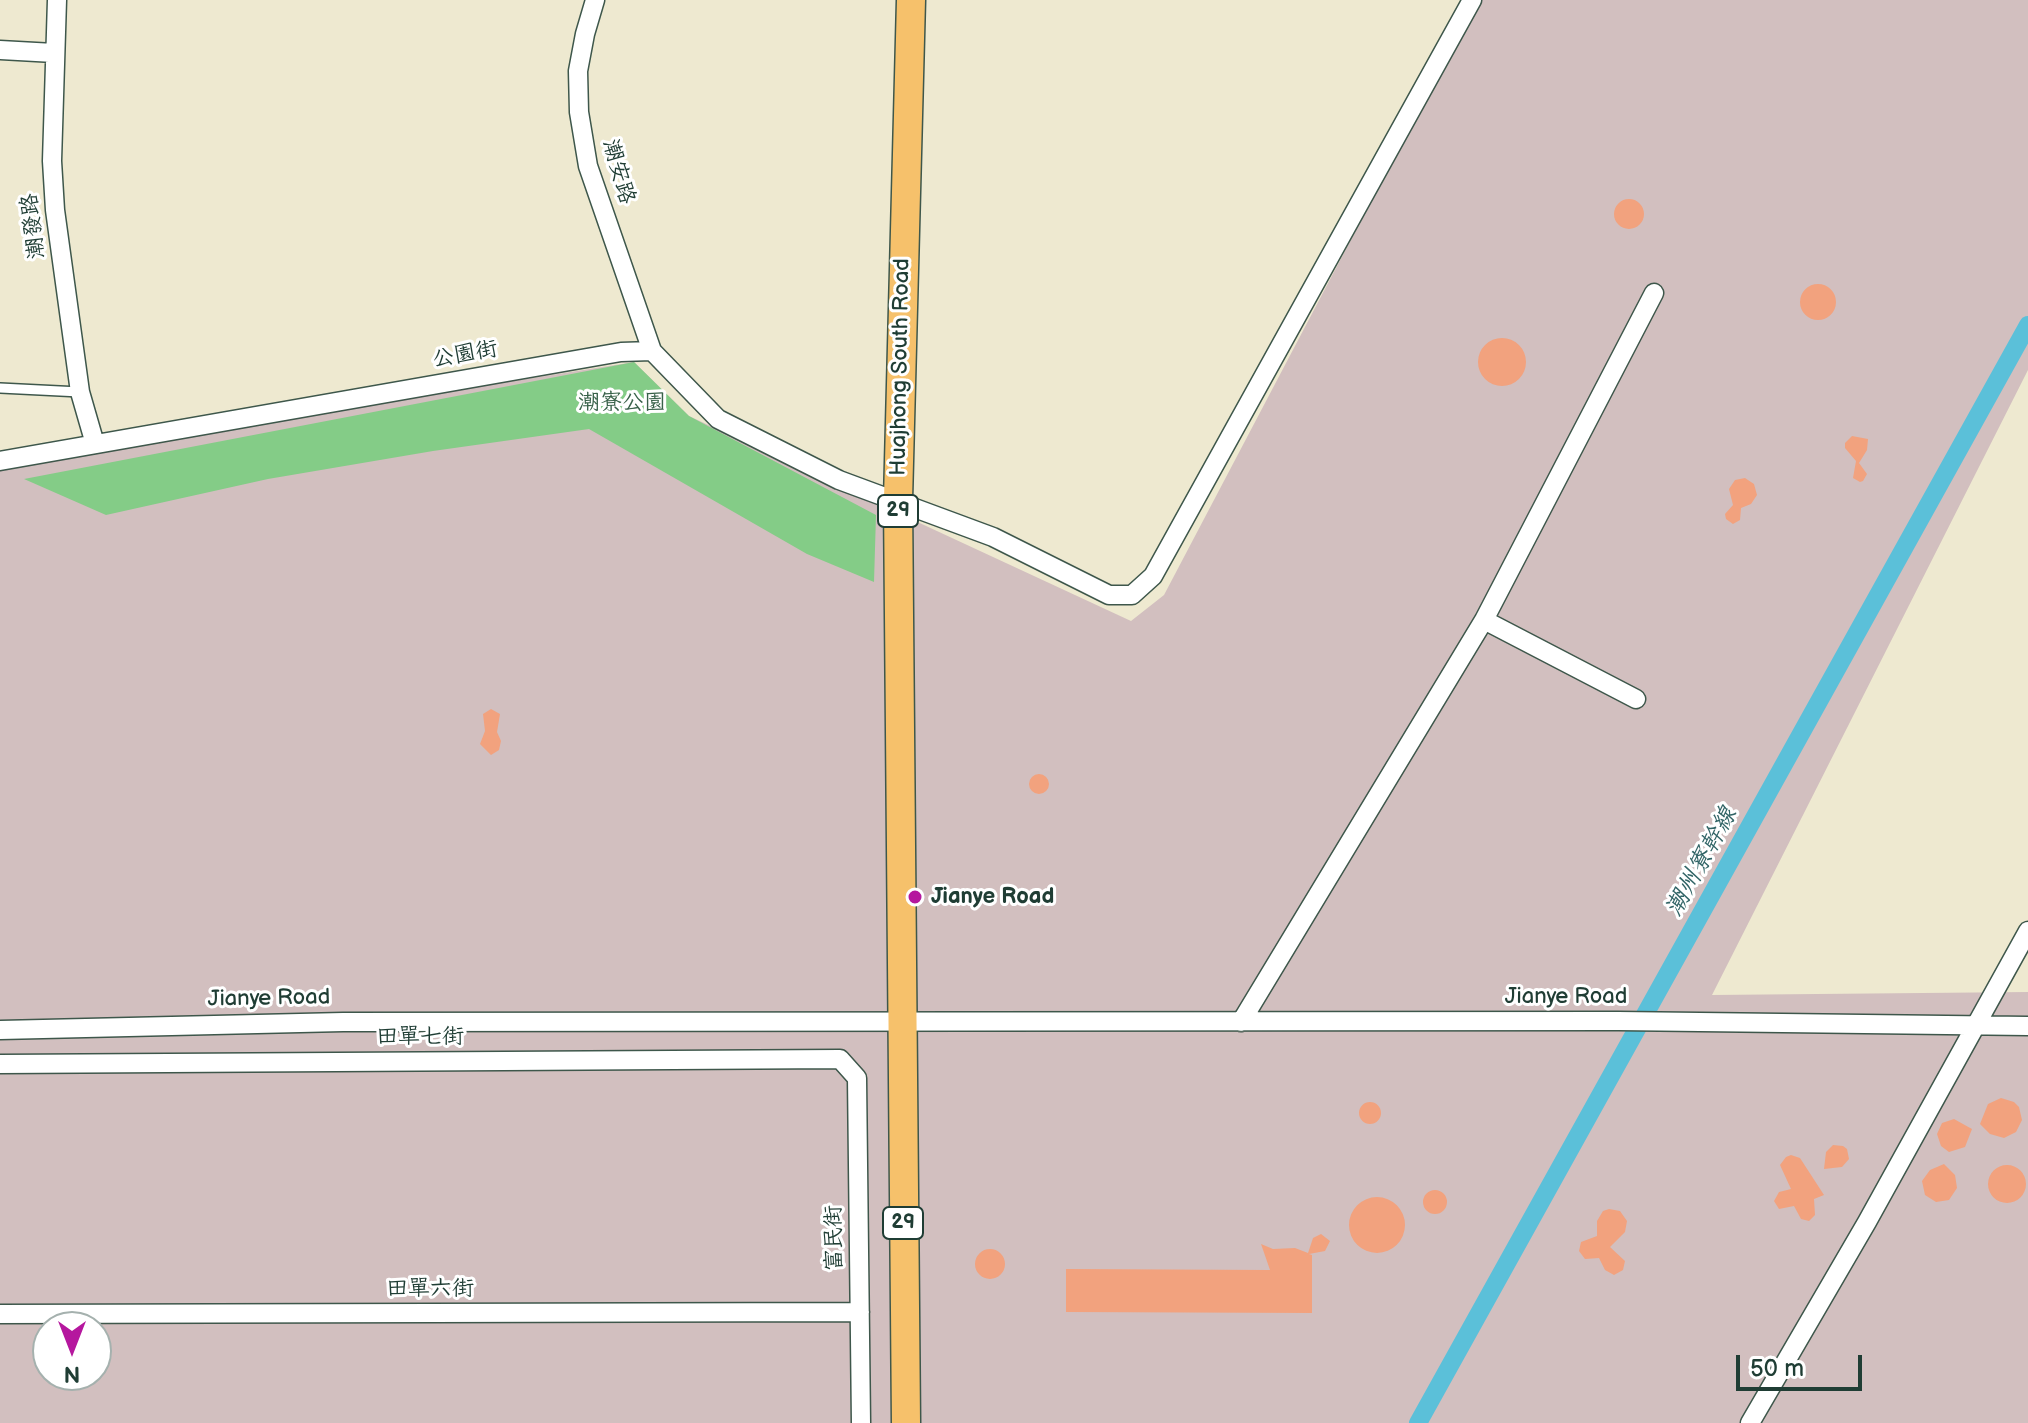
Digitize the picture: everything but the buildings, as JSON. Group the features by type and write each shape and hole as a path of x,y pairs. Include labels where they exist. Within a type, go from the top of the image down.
{"main road":[{"name":"Huajhong South Road","path":"901,1023 898,500 911,0"},
{"name":"29","path":"901,1023 906,1423"}],"street":[{"name":"潮發路","path":"57,0 52,161 54,198 80,392 95,444"},
{"name":"潮安路","path":"595,0 578,71 583,139 588,166 652,351"},
{"path":"652,351 718,419 839,480 993,537 1109,595 1132,595 1153,576 1472,0"},
{"path":"0,50 54,53"},
{"path":"1241,1022 1484,620 1654,293"},
{"name":"公園街","path":"0,461 621,352 652,351"},
{"path":"1484,620 1636,699"},
{"path":"1750,1423 2028,931"},
{"name":"Jianye Road","path":"0,1030 343,1022 1618,1021 2028,1026"},
{"name":"田單七街","path":"0,1064 840,1059"},
{"name":"富民街","path":"840,1059 857,1078 861,1423"},
{"name":"田單六街","path":"0,1314 860,1312"}],"lane":[{"path":"0,388 80,392"}],"shaded area":[{"path":"1477,0 2028,0 2028,370 1712,995 2028,992 2028,1423 0,1423 0,462 634,362 689,416 1131,621 1164,595"}],"green space":[{"name":"潮寮公園","path":"634,362 689,416 876,515 874,582 807,554 589,429 268,479 106,515 24,479"}],"waterway":[{"name":"潮州寮幹線","path":"1418,1423 2028,325"}],"place":[{"name":"Jianye Road","path":"915,897"}]}
